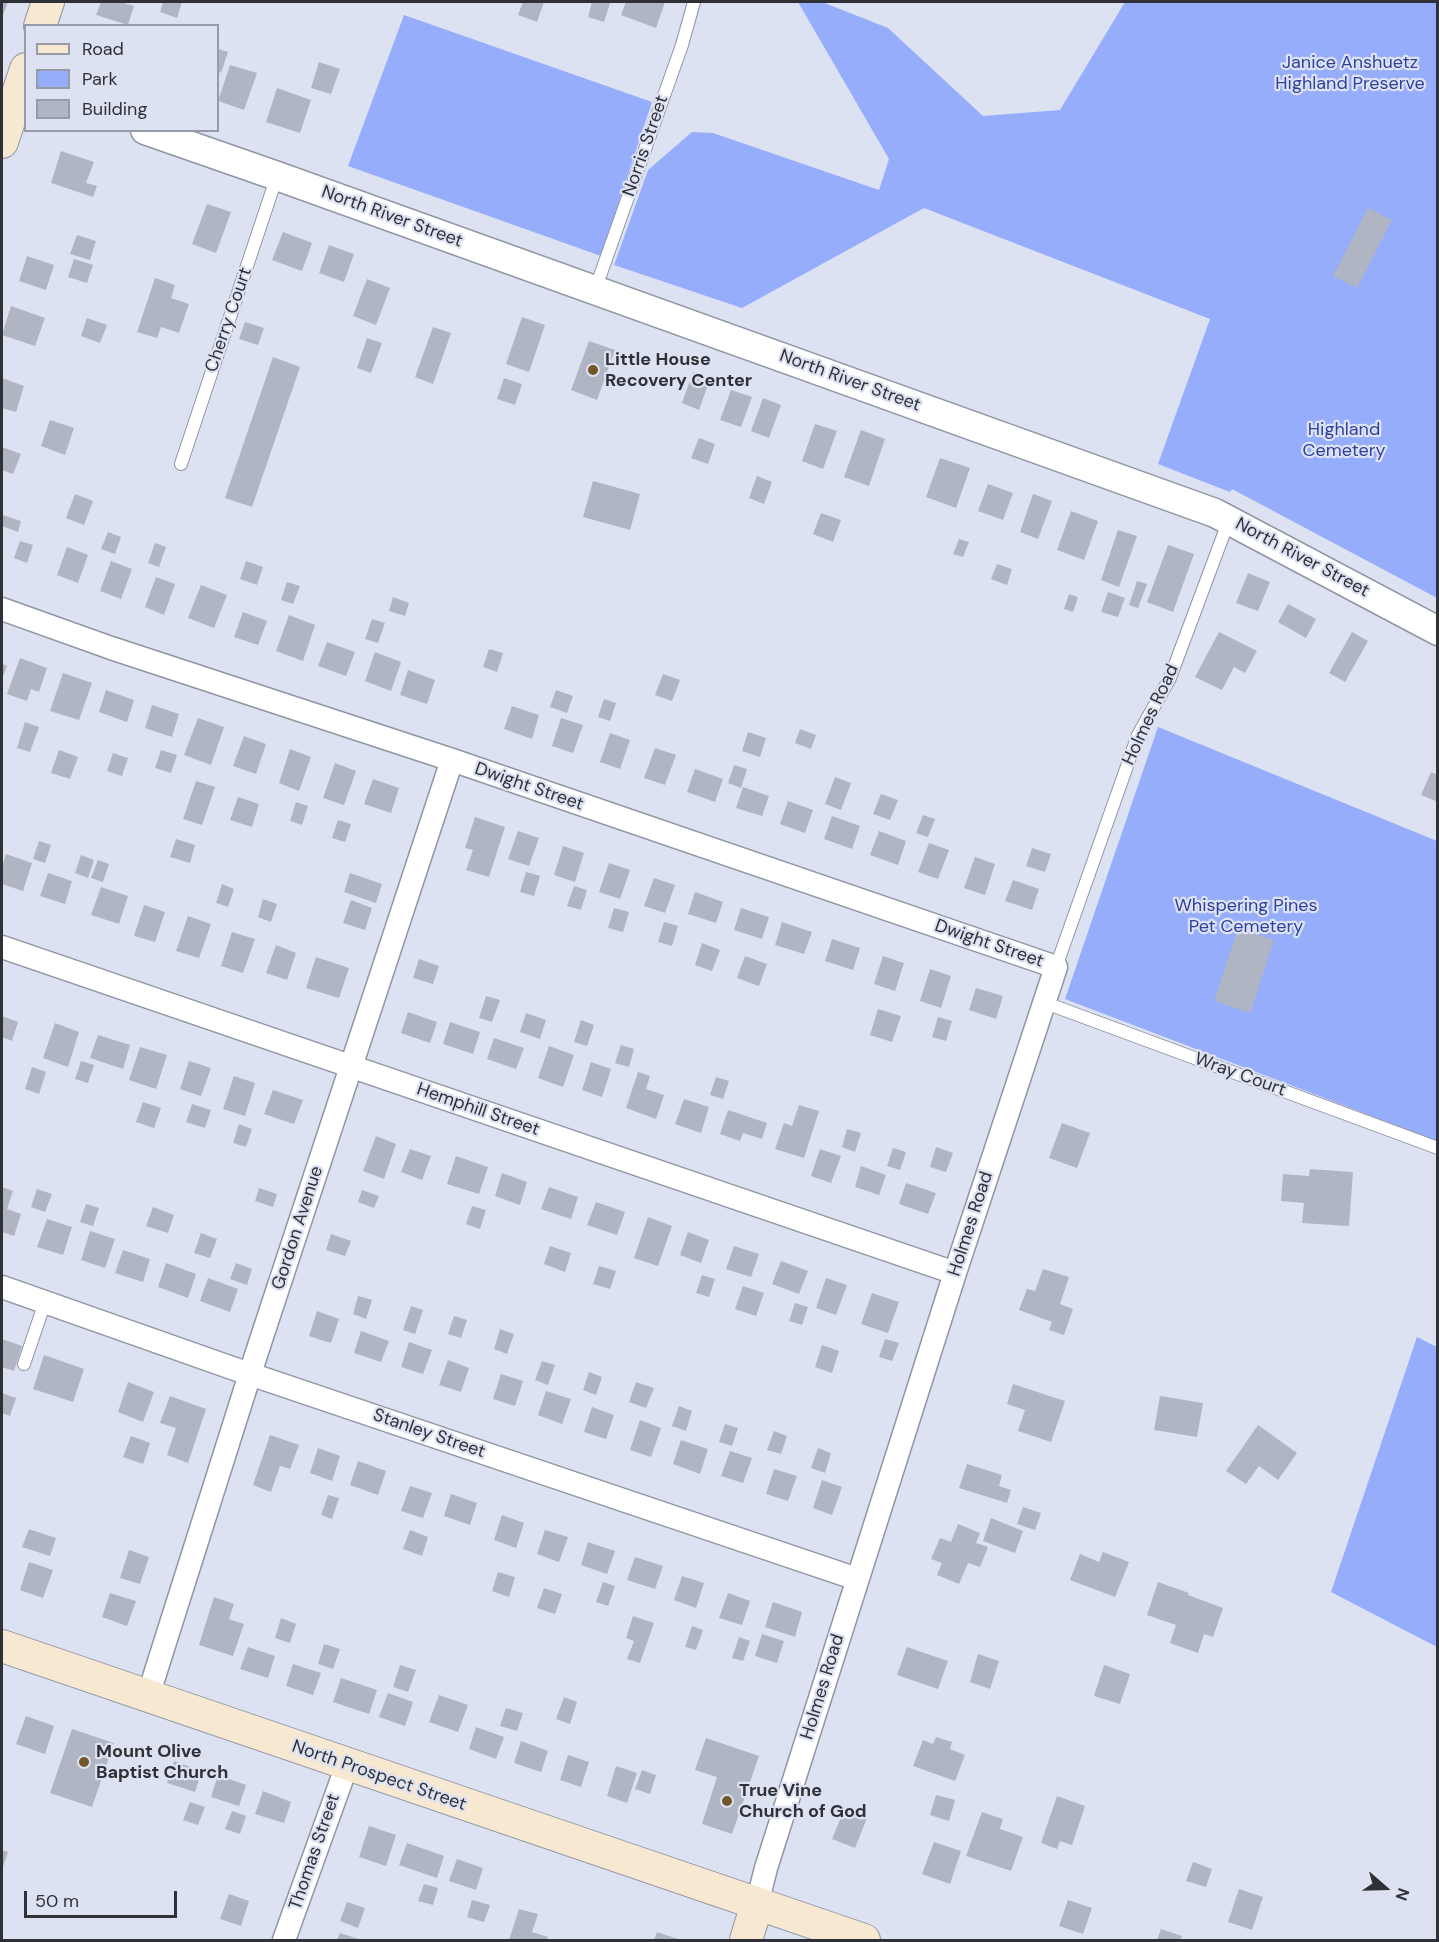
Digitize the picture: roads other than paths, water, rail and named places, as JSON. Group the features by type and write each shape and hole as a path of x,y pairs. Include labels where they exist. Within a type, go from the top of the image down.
{"main road":[{"path":"41,24 48,2"},
{"path":"2,142 18,82"},
{"name":"North Prospect Street","path":"2,1646 864,1941"},
{"name":"Holmes Road","path":"746,1941 757,1904"}],"street":[{"name":"North River Street","path":"151,132 1215,513 1437,631"},
{"name":"Dwight Street","path":"2,609 111,648 452,760 1056,967"},
{"name":"Gordon Avenue","path":"148,1696 250,1374 452,760"},
{"name":"Hemphill Street","path":"2,947 955,1273"},
{"name":"Holmes Road","path":"757,1904 766,1868 857,1579 1056,967"},
{"name":"Stanley Street","path":"2,1287 250,1374 857,1579"},
{"name":"Thomas Street","path":"284,1941 347,1765"}],"lane":[{"name":"Norris Street","path":"595,290 682,45 694,2"},
{"name":"Cherry Court","path":"181,464 277,176"},
{"name":"Holmes Road","path":"1056,967 1138,735 1170,678 1229,520"},
{"name":"Wray Court","path":"1043,1002 1437,1148"},
{"path":"24,1364 45,1302"}],"place":[{"name":"Little House Recovery Center","path":"593,370"},
{"name":"Mount Olive Baptist Church","path":"84,1762"},
{"name":"True Vine Church of God","path":"727,1801"}],"park label":[{"name":"Janice Anshuetz Highland Preserve","path":"1350,73"},
{"name":"Highland Cemetery","path":"1344,440"},
{"name":"Whispering Pines Pet Cemetery","path":"1246,916"}]}
